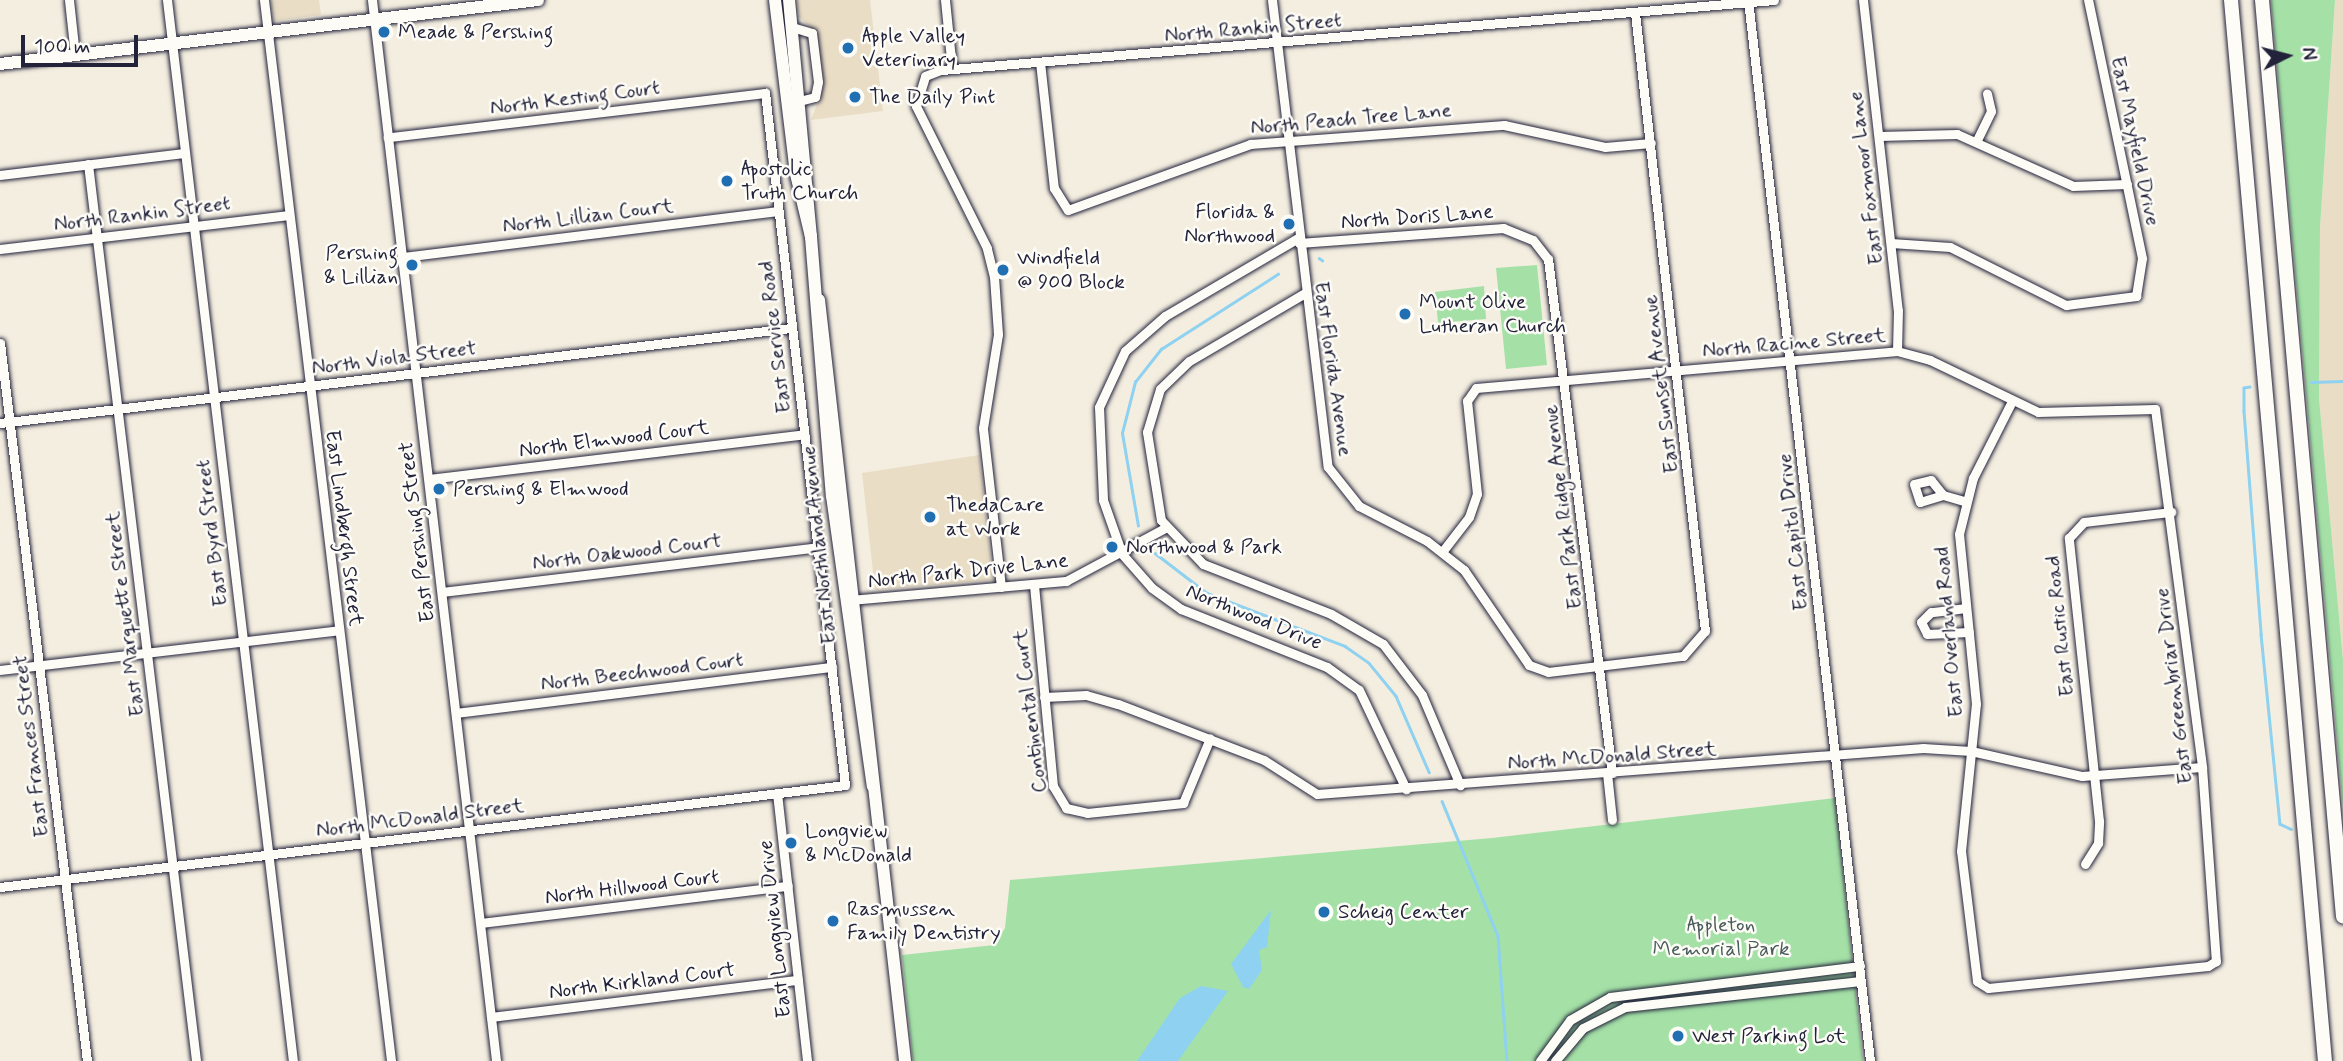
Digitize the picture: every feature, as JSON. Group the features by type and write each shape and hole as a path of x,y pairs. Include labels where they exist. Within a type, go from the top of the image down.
{"highway":[{"path":"2231,0 2325,1061"},
{"path":"2262,0 2343,916"}],"main road":[{"path":"0,64 374,19 472,4 538,0"},
{"name":"East Northland Avenue","path":"775,0 786,103 811,237"},
{"name":"East Northland Avenue","path":"789,0 817,297 850,600 905,1061"}],"street":[{"path":"69,0 75,55"},
{"name":"East Byrd Street","path":"167,0 293,1061"},
{"name":"East Lindbergh Street","path":"264,0 391,1061"},
{"name":"East Pershing Street","path":"372,0 496,1061"},
{"path":"945,0 952,69"},
{"name":"East Florida Avenue","path":"1272,0 1320,436 1334,481 1359,506 1442,552 1493,605 1535,670 1599,667"},
{"name":"North Rankin Street","path":"1001,587 983,428 998,334 992,263 916,106 917,88 931,73 952,69 1774,0"},
{"name":"East Foxmoor Lane","path":"1863,0 1891,243 1897,351"},
{"name":"East Mayfield Drive","path":"1891,243 1950,247 2066,305 2130,300 2140,289 2142,258 2088,0"},
{"name":"East Capitol Drive","path":"1748,1 1792,360 1870,1061"},
{"name":"East Sunset Avenue","path":"1599,667 1683,656 1705,631 1636,13"},
{"path":"786,103 800,101 818,90 813,36 792,27"},
{"name":"North Peach Tree Lane","path":"1040,62 1054,188 1063,208 1239,146 1504,125 1605,147 1651,144"},
{"name":"North Kesting Court","path":"388,137 765,93"},
{"name":"East Service Road","path":"765,93 845,785"},
{"path":"1977,140 1991,111 1987,93"},
{"path":"1879,136 1935,131 1977,140 2073,186 2127,184"},
{"path":"0,174 184,153"},
{"name":"East Marquette Street","path":"88,164 196,1061"},
{"name":"North Lillian Court","path":"403,257 778,211"},
{"name":"North Rankin Street","path":"0,249 289,215"},
{"name":"North Doris Lane","path":"1299,241 1492,228 1535,242"},
{"name":"Northwood Drive","path":"1299,241 1147,329 1110,375 1097,442 1103,500 1122,554 1181,610 1349,681 1372,710 1406,789"},
{"name":"East Park Ridge Avenue","path":"1535,242 1552,272 1599,667 1612,820"},
{"path":"1305,293 1189,361 1160,388 1147,432 1154,498 1165,528 1203,564 1331,614 1383,644 1422,695 1460,785"},
{"name":"North Viola Street","path":"5,423 791,328"},
{"name":"East Frances Street","path":"0,343 5,423 39,666 87,1061"},
{"name":"North Racine Street","path":"1442,552 1469,517 1477,495 1468,395 1476,388 1897,351 1930,360 2011,403 2055,415 2155,409"},
{"name":"East Overland Road","path":"2011,403 1964,501 1959,534 1975,694 1961,851 1975,973 1988,988 2198,968 2216,961"},
{"name":"East Greenbriar Drive","path":"2155,409 2171,512 2202,767 2216,961"},
{"name":"North Elmwood Court","path":"429,480 804,434"},
{"path":"1942,495 1964,501"},
{"name":"East Rustic Road","path":"2085,864 2098,843 2094,777 2069,538 2084,522 2171,512"},
{"name":"North Park Drive Lane","path":"850,600 1034,584 1087,575 1165,528"},
{"name":"North Oakwood Court","path":"442,592 817,547"},
{"name":"Continental Court","path":"1034,584 1053,786 1073,812 1183,803 1210,738"},
{"path":"1966,608 1931,612 1921,622 1927,634 1969,632"},
{"path":"0,670 339,630"},
{"name":"North Beechwood Court","path":"456,713 832,667"},
{"name":"North McDonald Street","path":"1044,697 1098,697 1264,760 1317,794 1835,758 1923,748 1971,751 2094,777 2202,767"},
{"name":"North McDonald Street","path":"0,887 845,785"},
{"name":"East Longview Drive","path":"777,793 807,1061"},
{"name":"North Hillwood Court","path":"481,923 788,886"},
{"path":"1541,1061 1570,1020 1609,997 1860,965"},
{"name":"North Kirkland Court","path":"491,1017 798,980"},
{"path":"1555,1061 1583,1028 1625,1007 1861,981"}],"shaded area":[{"path":"271,0 319,0 321,15 274,21"},
{"path":"797,0 870,0 883,111 811,120 823,89 816,32 799,17"},
{"path":"2335,0 2343,0 2343,660 2319,398 2320,228"},
{"path":"979,455 993,580 875,590 862,473"}],"green space":[{"path":"2271,0 2335,0 2320,228 2319,398 2343,660 2343,807"},
{"path":"1537,265 1547,365 1506,369 1496,268"},
{"path":"1484,286 1486,319 1438,323 1435,292"},
{"name":"Appleton Memorial Park","path":"1835,798 1863,1061 913,1061 902,955 994,945 1005,928 1010,880 1492,838"}],"water":[{"path":"1271,910 1267,947 1259,950 1262,970 1249,989 1243,987 1231,964"},
{"path":"1201,986 1228,991 1178,1061 1137,1061 1180,998"}],"waterway":[{"path":"1138,526 1122,433 1135,382 1161,349 1278,274"},
{"path":"2311,382 2343,381"},
{"path":"2250,387 2244,388 2244,411 2261,634 2280,824 2291,829"},
{"path":"1155,553 1207,593 1345,646 1369,663 1396,696 1429,772"},
{"path":"1442,801 1498,936 1507,1061"}],"place":[{"name":"Meade & Pershing","path":"384,32"},
{"name":"Apple Valley Veterinary","path":"848,48"},
{"name":"The Daily Pint","path":"855,97"},
{"name":"Apostolic Truth Church","path":"727,181"},
{"name":"Florida & Northwood","path":"1289,224"},
{"name":"Pershing & Lillian","path":"412,265"},
{"name":"Windfield @ 900 Block","path":"1003,270"},
{"name":"Mount Olive Lutheran Church","path":"1405,314"},
{"name":"Pershing & Elmwood","path":"439,489"},
{"name":"ThedaCare at Work","path":"930,517"},
{"name":"Northwood & Park","path":"1112,547"},
{"name":"Longview & McDonald","path":"791,843"},
{"name":"Scheig Center","path":"1324,912"},
{"name":"Rasmussen Family Dentistry","path":"833,921"},
{"name":"West Parking Lot","path":"1678,1036"}]}
